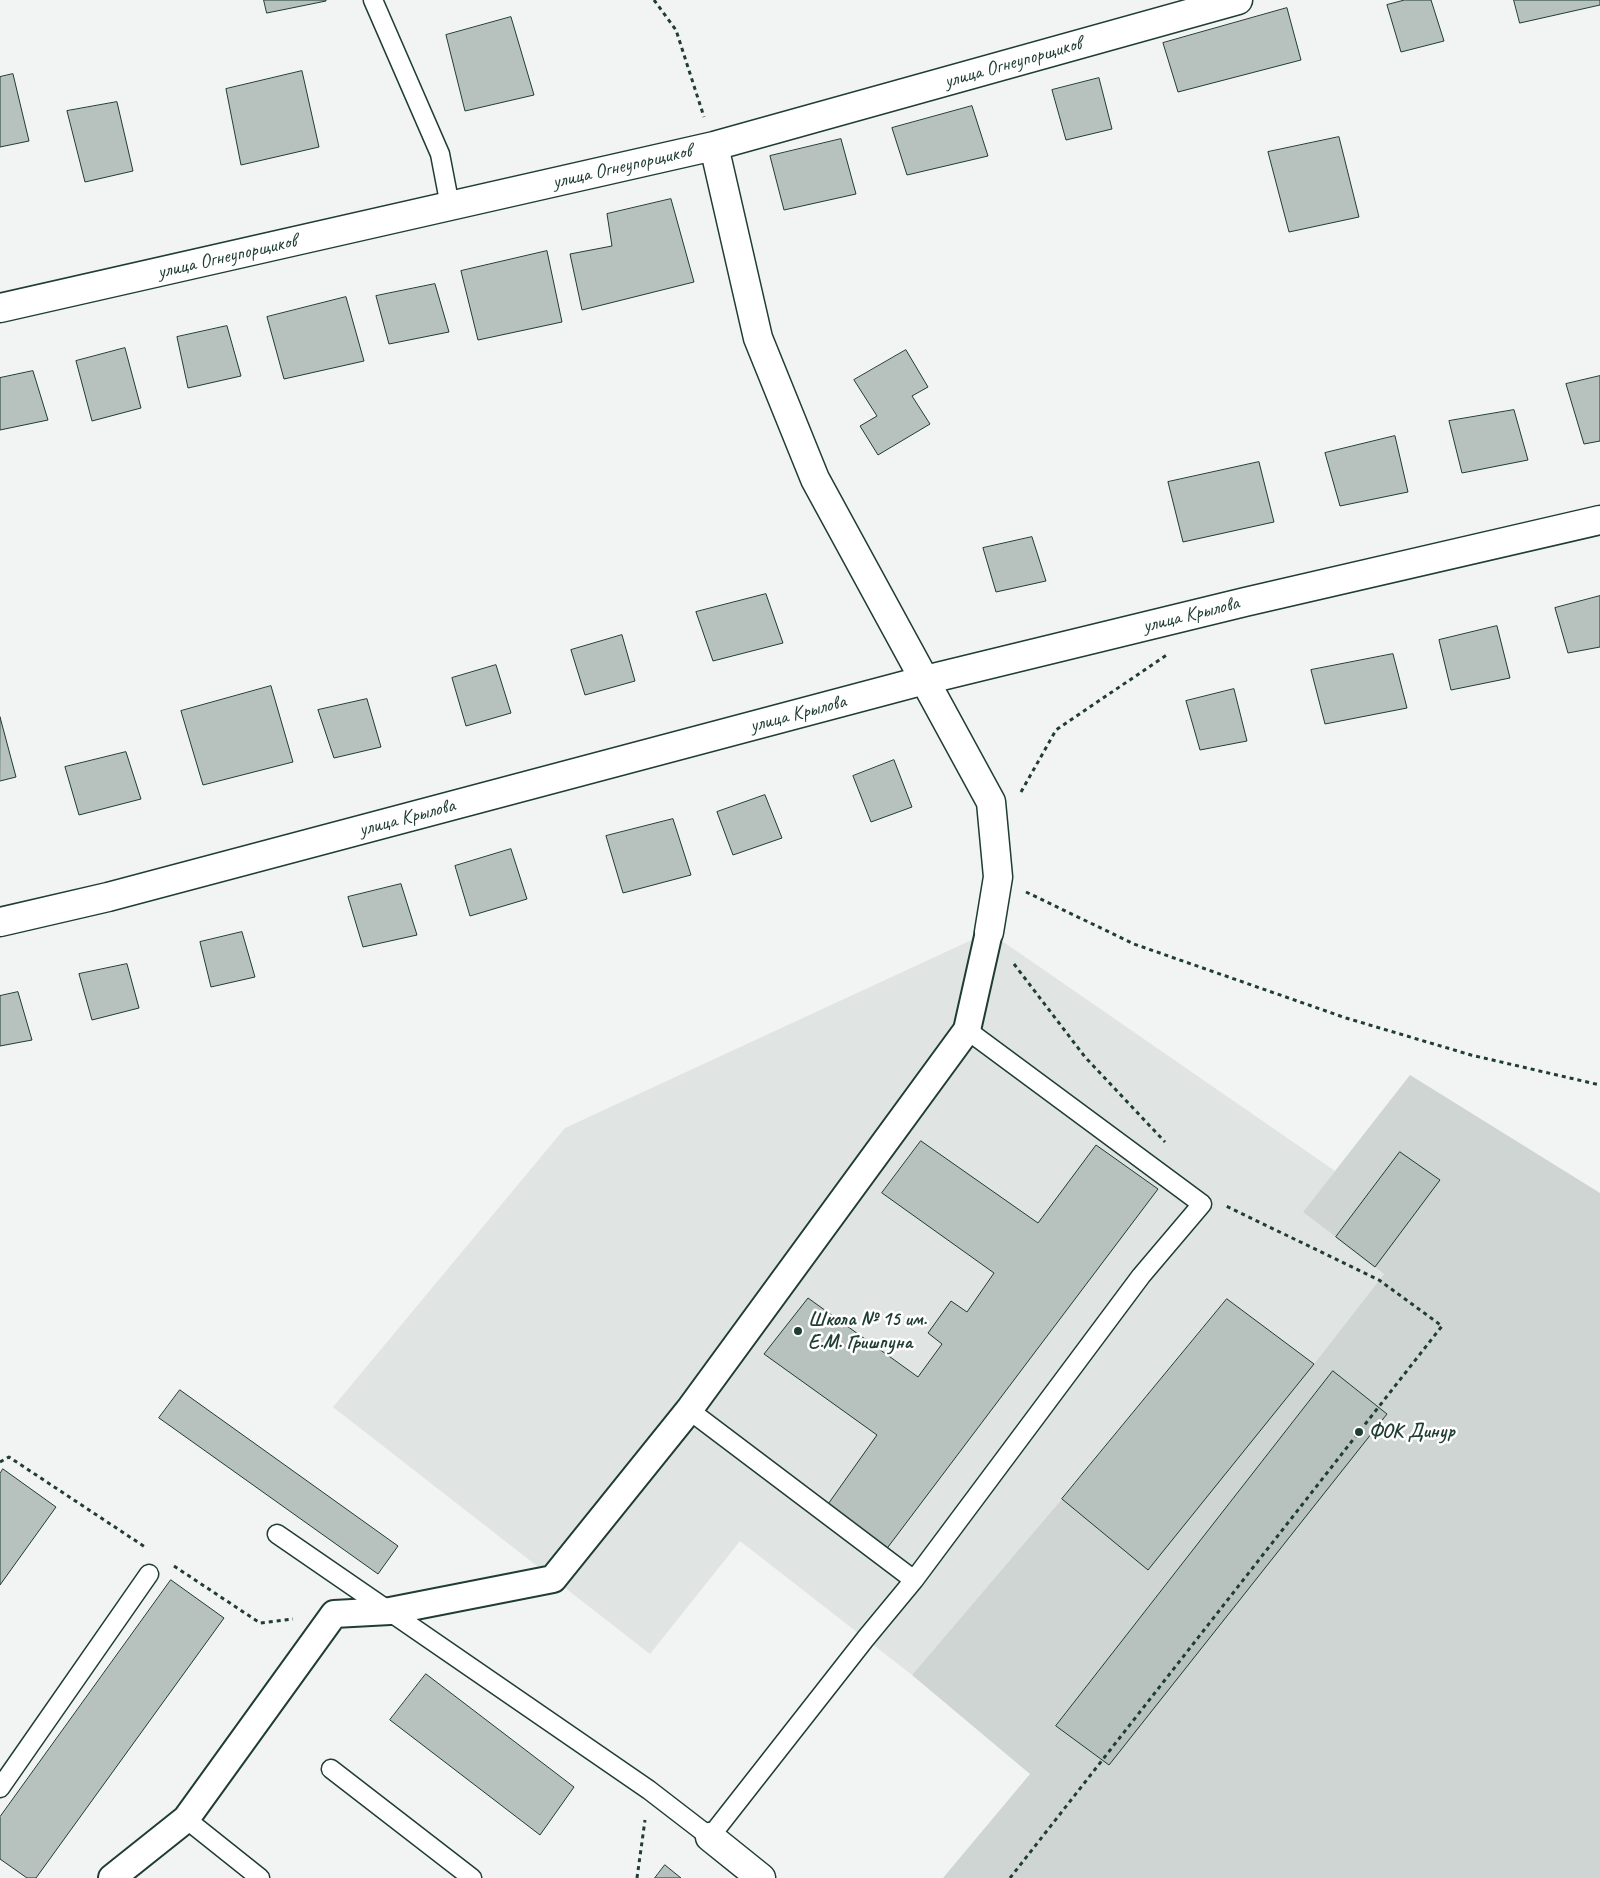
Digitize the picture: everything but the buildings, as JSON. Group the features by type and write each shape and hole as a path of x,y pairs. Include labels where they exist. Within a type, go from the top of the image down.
{"street":[{"name":"улица Огнеупорщиков","path":"0,308 714,146 1224,2"},
{"path":"112,1878 186,1820 334,1614 390,1611 553,1579 689,1410 966,1030 989,932 998,877 991,802 815,479 758,338 714,146"},
{"name":"улица Крылова","path":"0,922 108,898 925,680 1245,602 1600,520"},
{"path":"710,1838 761,1878"}],"lane":[{"path":"373,0 440,154 450,206"},
{"path":"277,1534 649,1790 710,1838 866,1638 914,1580 1141,1276 1202,1204 966,1030"},
{"path":"689,1410 914,1580"},
{"path":"0,1788 149,1574"},
{"path":"331,1769 472,1878"},
{"path":"186,1820 260,1878"}],"path":[{"path":"654,0 676,30 714,146"},
{"path":"1018,797 1056,730 1171,652"},
{"path":"998,877 1134,944 1336,1014 1471,1055 1600,1085"},
{"path":"989,932 1085,1057 1166,1143"},
{"path":"1010,1878 1442,1326 1379,1280 1228,1207 1221,1200"},
{"path":"637,1878 649,1790"}],"shaded area":[{"name":"Школа № 15 им. Е.М. Гришпуна","path":"989,932 1335,1171 1303,1212 1384,1274 1314,1364 1227,1299 1062,1499 912,1675 740,1541 650,1654 333,1407 565,1128"},
{"name":"ФОК Динур","path":"1410,1075 1600,1193 1600,1878 943,1878 1030,1774 912,1675 1062,1499 1227,1299 1314,1364 1384,1274 1303,1212"}],"place":[{"name":"Школа № 15 им. Е.М. Гришпуна","path":"798,1331"},
{"name":"ФОК Динур","path":"1359,1432"}]}
